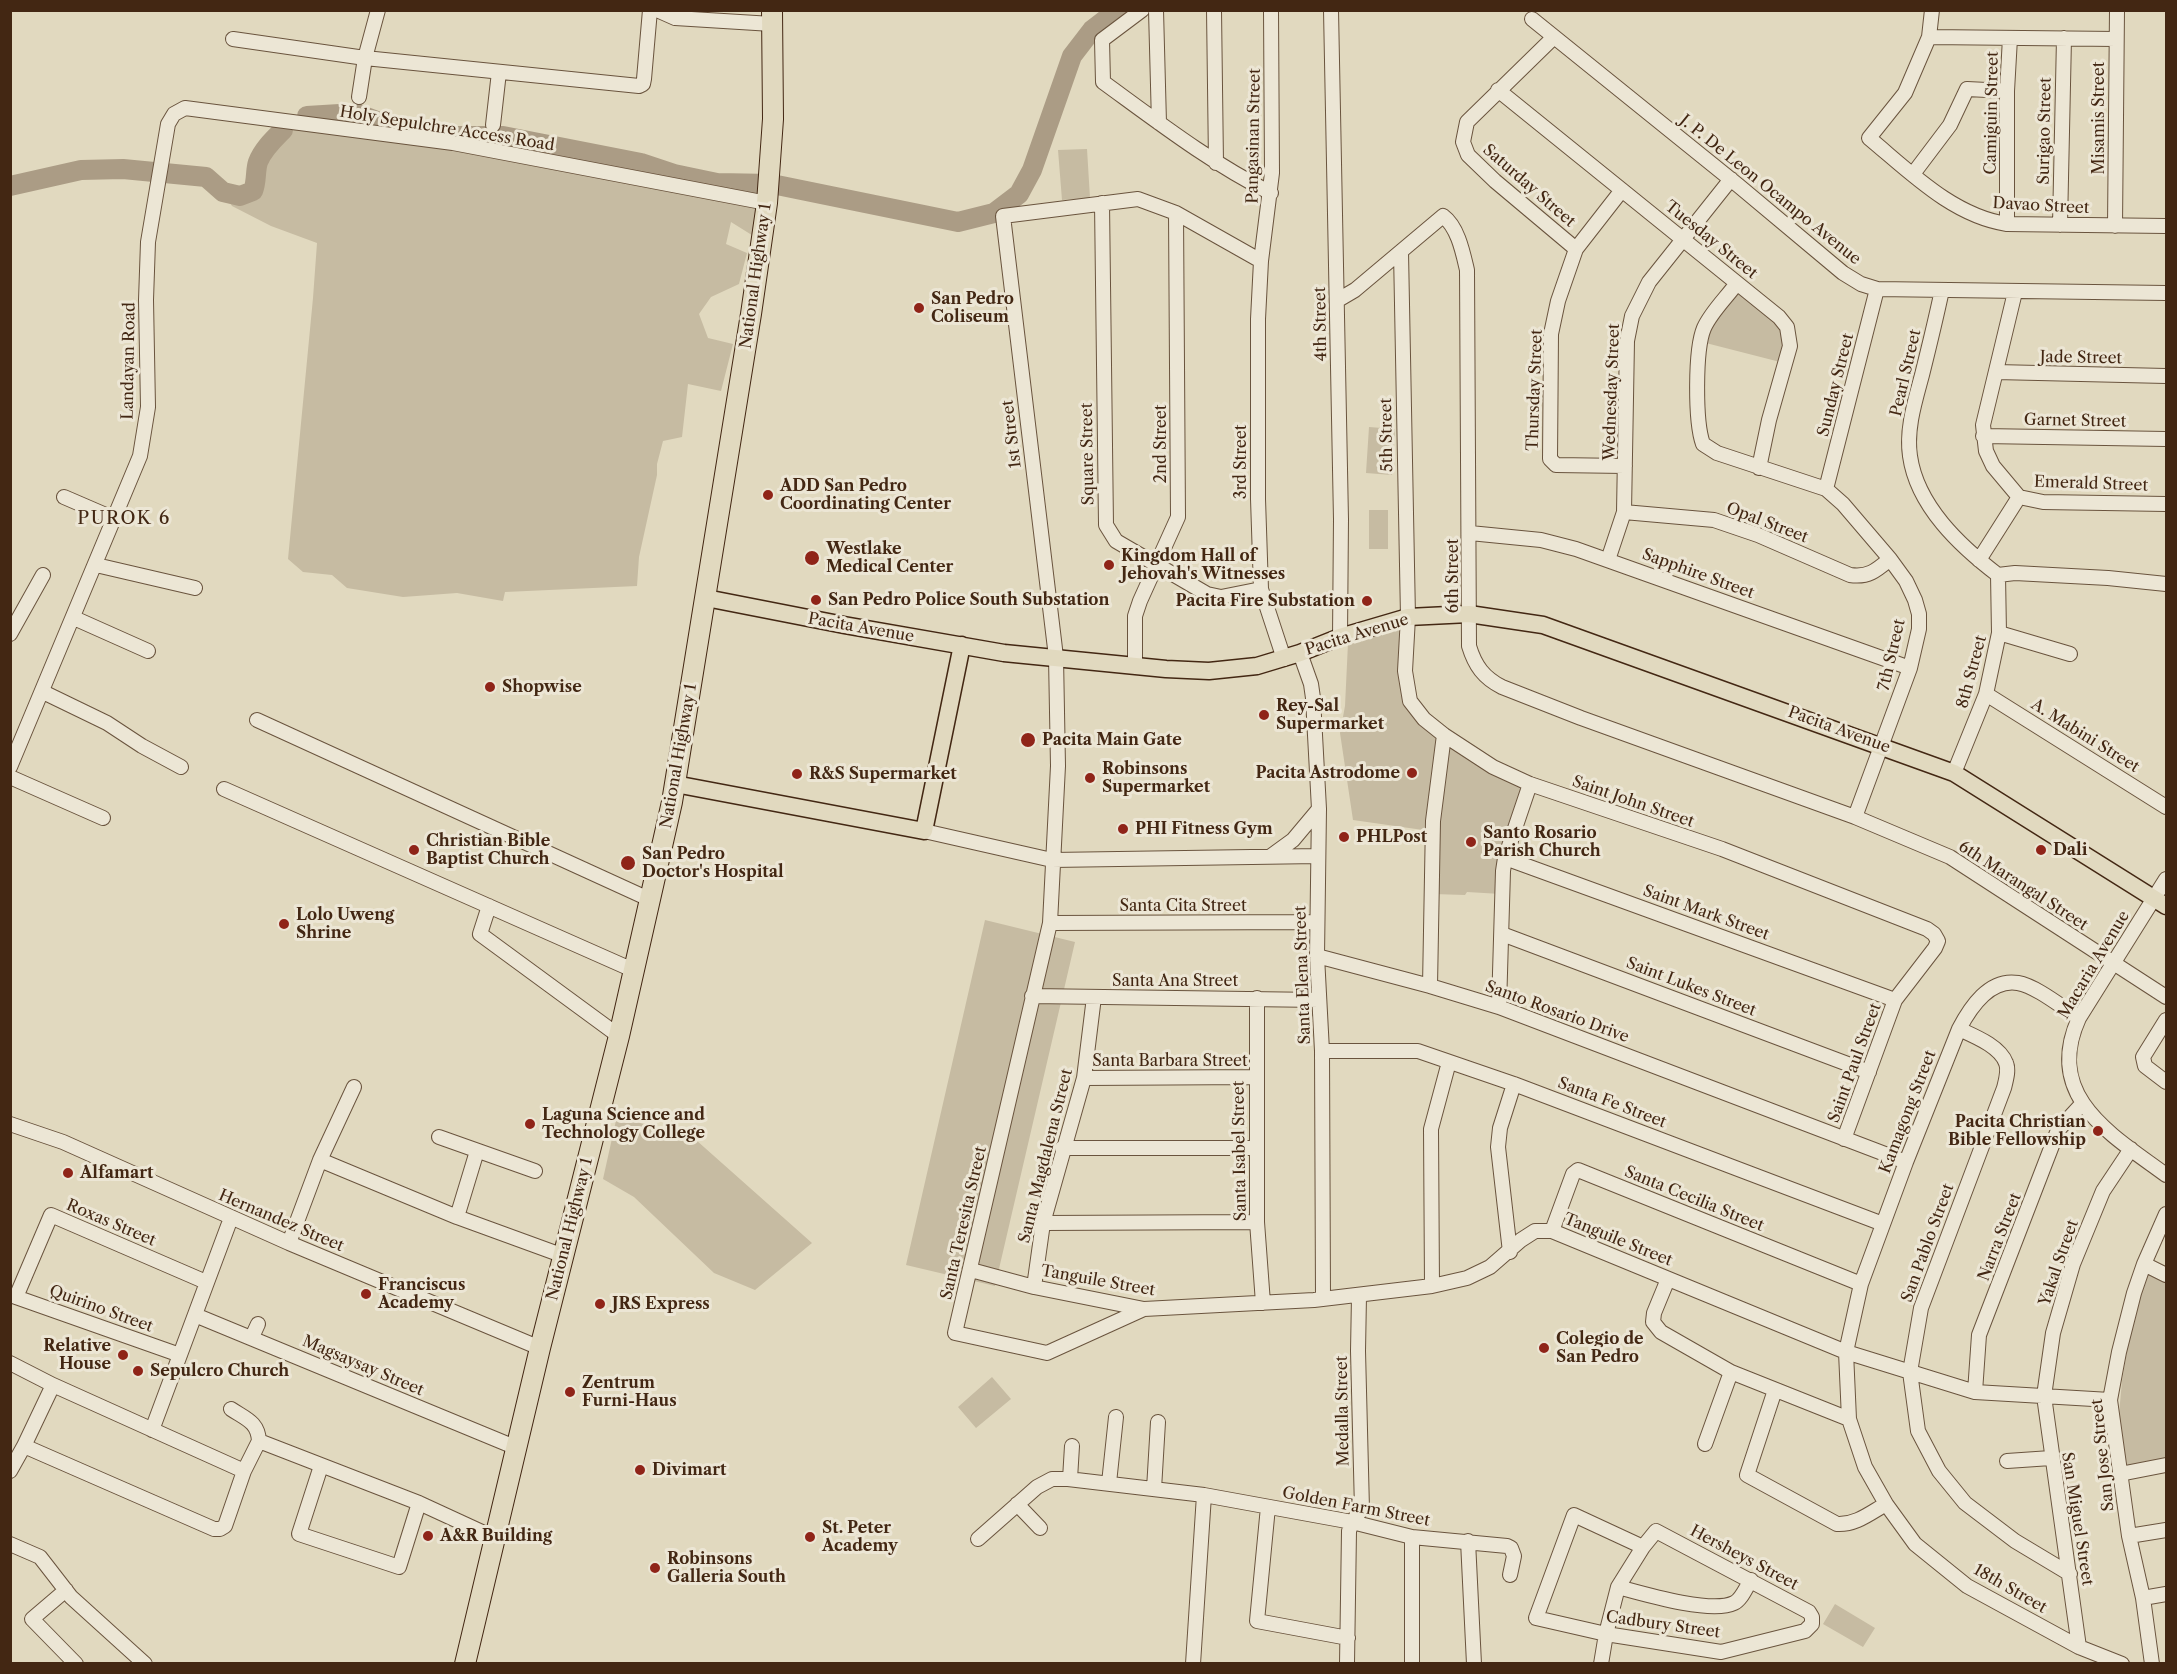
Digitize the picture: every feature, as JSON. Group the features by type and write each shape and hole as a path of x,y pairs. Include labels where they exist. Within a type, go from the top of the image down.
{"highway":[{"name":"National Highway 1","path":"465,1664 540,1348 619,1036 675,784 752,314 768,190 773,119 772,17"}],"main road":[{"name":"Pacita Avenue","path":"706,598 1004,653 1135,666 1222,671 1257,666 1300,653 1340,637 1408,617 1469,614 1543,625 1954,773 2160,902"},
{"path":"675,784 924,831 962,645"}],"street":[{"path":"359,97 365,58 378,10"},
{"path":"233,39 365,58 639,86 643,84 644,79 650,10"},
{"path":"657,10 675,18 772,17"},
{"path":"1142,10 1102,40 1104,82 1216,162 1271,193"},
{"path":"1155,10 1159,123"},
{"path":"1214,10 1216,162"},
{"name":"Pangasinan Street","path":"1261,261 1271,193 1271,10"},
{"name":"4th Street","path":"1331,10 1338,300 1340,637"},
{"path":"1932,10 1929,37 2116,39"},
{"name":"Misamis Street","path":"2115,226 2117,10"},
{"name":"J. P. De Leon Ocampo Avenue","path":"1532,20 1731,179 1843,273 1861,284 1877,289 2166,293"},
{"name":"Saturday Street","path":"1554,37 1467,122 1463,142 1468,155 1495,181 1576,249"},
{"name":"Davao Street","path":"1929,37 1905,93 1869,138 1912,174 1967,212 1989,222 2166,226"},
{"name":"Camiguin Street","path":"2007,224 2007,91 2010,38"},
{"name":"Surigao Street","path":"2060,225 2064,38"},
{"path":"493,125 499,72"},
{"path":"1912,174 1950,125 1967,89 2007,91"},
{"name":"Tuesday Street","path":"1498,90 1779,316 1786,327 1790,346 1759,468"},
{"name":"Holy Sepulchre Access Road","path":"161,166 168,124 174,114 185,108 453,143 768,190"},
{"name":"Landayan Road","path":"10,767 140,456 148,407 146,300 148,242 161,166"},
{"name":"Wednesday Street","path":"1608,560 1624,512 1627,341 1632,316 1649,282 1731,179"},
{"name":"Thursday Street","path":"1622,190 1576,249 1558,302 1551,334 1550,459 1556,465 1625,466"},
{"name":"1st Street","path":"1050,923 1058,766 1056,657 1003,216 1138,200 1176,213 1261,261"},
{"name":"Square Street","path":"1102,203 1106,525 1116,540 1156,566 1207,594 1221,597 1261,589"},
{"name":"2nd Street","path":"1135,666 1135,616 1178,517 1176,213"},
{"name":"6th Street","path":"1338,300 1355,290 1443,216 1449,221 1463,252 1467,270 1469,646 1479,670 1490,681 1502,687 1592,722 1854,816"},
{"name":"5th Street","path":"1401,252 1408,617"},
{"name":"3rd Street","path":"1261,261 1258,318 1258,499 1261,589 1284,658"},
{"path":"1737,283 1704,327 1699,345 1700,436 1703,444 1717,453 1826,489"},
{"name":"Sunday Street","path":"1826,489 1877,289"},
{"name":"Pearl Street","path":"1942,290 1912,417 1910,456 1916,480 1926,499 1948,530 1998,575"},
{"name":"Emerald Street","path":"2015,292 1983,424 1986,451 1993,466 2019,497 2043,502 2166,504"},
{"name":"Jade Street","path":"1996,372 2166,376"},
{"name":"Garnet Street","path":"1983,436 2166,439"},
{"name":"7th Street","path":"1826,489 1843,504 1906,581 1919,614 1919,629 1910,668 1854,816"},
{"path":"64,497 115,519"},
{"path":"1979,560 2019,497"},
{"name":"Opal Street","path":"1624,512 1714,520 1758,535 1851,575 1862,577 1872,574 1890,560"},
{"name":"Sapphire Street","path":"1470,533 1541,540 1576,549 1910,668"},
{"path":"96,565 195,588"},
{"path":"1998,575 2014,573 2108,578 2166,584"},
{"path":"10,634 43,575"},
{"name":"8th Street","path":"1954,773 1986,694 1999,633 1998,575"},
{"name":"Saint John Street","path":"1408,617 1405,671 1410,701 1424,719 1444,735 1493,767 1530,784 1722,849 1927,929 1938,941"},
{"path":"74,618 148,651"},
{"path":"1999,633 2070,654"},
{"name":"Santa Elena Street","path":"1300,653 1311,684 1313,698 1319,809 1317,956 1322,1051 1323,1299"},
{"path":"42,693 107,723 142,746 181,767"},
{"name":"A. Mabini Street","path":"1986,694 2166,807"},
{"path":"257,720 651,900"},
{"path":"1430,986 1433,821 1444,735"},
{"path":"10,777 103,818"},
{"path":"1499,1007 1503,871 1505,858 1530,784"},
{"path":"224,789 633,970"},
{"path":"1270,856 1293,840 1319,809"},
{"name":"6th Marangal Street","path":"1854,816 1950,858 2166,997"},
{"path":"924,831 1052,860 1318,855"},
{"name":"Saint Mark Street","path":"1505,858 1895,1000"},
{"name":"Macaria Avenue","path":"2166,879 2160,902 2113,963 2079,1018 2069,1049 2070,1076 2082,1104 2098,1124 2166,1175"},
{"path":"489,906 480,934 619,1036"},
{"name":"Santa Cita Street","path":"1050,923 1317,922"},
{"name":"Santa Teresita Street","path":"1050,923 956,1334 1047,1353 1144,1309"},
{"name":"Saint Lukes Street","path":"1502,934 1869,1072"},
{"name":"Saint Paul Street","path":"1844,1139 1895,1000 1938,941"},
{"name":"Santo Rosario Drive","path":"1317,956 1499,1007 1906,1162"},
{"name":"Kamagong Street","path":"1845,1352 1861,1284 1906,1162 1959,1029 1968,1012 1982,996 1998,985 2018,983 2043,994 2079,1018"},
{"name":"Santa Ana Street","path":"1032,996 1319,1000"},
{"name":"Santa Magdalena Street","path":"1034,1287 1043,1223 1062,1148 1084,1077 1094,997"},
{"name":"Santa Isabel Street","path":"1257,998 1257,1222 1263,1303"},
{"path":"2166,1020 2143,1058 2145,1066 2166,1082"},
{"name":"San Pablo Street","path":"1959,1029 1995,1049 2006,1063 2007,1075 1921,1308 1910,1372 1918,1431 1939,1471 1965,1503 2015,1541 2070,1574"},
{"name":"Santa Fe Street","path":"1322,1051 1418,1051 1514,1084 1883,1224"},
{"path":"1432,1286 1431,1129 1449,1062"},
{"name":"Santa Barbara Street","path":"1084,1077 1256,1077"},
{"path":"1510,1252 1498,1147 1500,1128 1514,1084"},
{"path":"289,1244 320,1160 354,1087"},
{"name":"Narra Street","path":"1975,1392 1979,1335 2058,1131 2082,1104"},
{"name":"Hernandez Street","path":"10,1124 63,1142 289,1244 540,1348"},
{"path":"439,1137 535,1171"},
{"path":"1062,1148 1256,1148"},
{"name":"Yakal Street","path":"2044,1396 2053,1333 2073,1264 2103,1191 2131,1149"},
{"path":"457,1217 477,1151"},
{"path":"320,1160 457,1217 564,1256"},
{"name":"Santa Cecilia Street","path":"1552,1231 1573,1174 1578,1170 1861,1284"},
{"name":"San Jose Street","path":"2157,1659 2129,1536 2110,1400 2134,1293 2166,1214"},
{"name":"Roxas Street","path":"13,1296 51,1215 206,1282"},
{"path":"152,1430 231,1218"},
{"path":"1043,1223 1257,1222"},
{"name":"Tanguile Street","path":"971,1270 1034,1287 1144,1309 1323,1299 1432,1286 1467,1278 1490,1267 1535,1231 1552,1231 1845,1352 1975,1392 2110,1400"},
{"path":"2144,1264 2166,1275"},
{"path":"1668,1279 1654,1313 1653,1322 1661,1332 1731,1372 1849,1419"},
{"name":"Quirino Street","path":"13,1296 180,1355"},
{"name":"Medalla Street","path":"1347,1664 1349,1531 1352,1522 1362,1509 1359,1296"},
{"name":"Magsaysay Street","path":"195,1315 517,1448"},
{"path":"252,1337 258,1324"},
{"name":"18th Street","path":"1845,1352 1849,1419 1865,1467 1886,1504 1915,1544 1967,1586 2079,1647 2122,1664"},
{"path":"10,1363 53,1385 244,1471"},
{"path":"1705,1444 1731,1372"},
{"path":"10,1471 53,1385"},
{"path":"1775,1390 1747,1475 1838,1524 1856,1521 1886,1504"},
{"name":"San Miguel Street","path":"2044,1396 2079,1647"},
{"path":"24,1446 214,1529 220,1529 225,1526 244,1471 259,1441 258,1430 253,1424 231,1409"},
{"path":"1109,1483 1116,1417"},
{"path":"1154,1489 1158,1422"},
{"path":"259,1441 419,1503 495,1538"},
{"path":"1070,1479 1072,1446"},
{"path":"2007,1461 2051,1458"},
{"path":"2120,1474 2166,1465"},
{"path":"321,1466 299,1534 399,1567 419,1503"},
{"name":"Golden Farm Street","path":"978,1539 1036,1487 1052,1479 1070,1479 1204,1495 1352,1522 1412,1538 1468,1541 1511,1548 1514,1557 1510,1575"},
{"path":"1193,1664 1204,1495"},
{"path":"1017,1504 1040,1528"},
{"path":"1268,1507 1257,1621 1348,1638"},
{"name":"Cadbury Street","path":"1643,1547 1574,1515 1536,1618 1605,1634 1721,1652 1805,1631 1813,1620"},
{"path":"2129,1536 2166,1530"},
{"name":"Hersheys Street","path":"1643,1547 1656,1531 1809,1612 1813,1620"},
{"path":"1412,1538 1412,1664"},
{"path":"1468,1541 1475,1663"},
{"path":"10,1544 40,1557 66,1590 145,1664"},
{"path":"1601,1664 1605,1634 1618,1587 1643,1547"},
{"path":"1618,1587 1707,1606 1736,1602 1751,1580"},
{"path":"66,1590 32,1619 76,1664"},
{"path":"2143,1598 2166,1594"}],"shaded area":[{"path":"356,113 385,124 442,136 509,143 649,172 709,191 756,191 755,237 731,222 726,244 747,253 739,284 711,297 699,314 708,338 733,344 721,391 688,384 682,437 663,441 639,557 637,586 505,592 503,601 457,593 403,597 347,588 332,575 303,572 288,559 317,243 271,226 232,206 223,192 240,196 253,191 261,156 272,141 294,122 315,115"},
{"path":"1087,149 1090,198 1062,200 1058,150"},
{"path":"1737,283 1787,327 1784,363 1702,342"},
{"path":"1369,427 1395,429 1392,475 1366,473"},
{"path":"1369,510 1388,510 1388,549 1369,549"},
{"path":"1407,620 1409,703 1444,735 1430,831 1353,820 1340,733 1345,706 1348,643"},
{"path":"1445,738 1525,787 1501,894 1467,892 1465,895 1433,894"},
{"path":"985,920 1075,942 995,1286 906,1265"},
{"path":"617,1116 696,1140 812,1243 755,1290 714,1273 634,1197 603,1179"},
{"path":"2148,1270 2166,1275 2166,1465 2129,1472 2118,1425 2122,1381 2134,1310"},
{"path":"992,1377 1011,1399 976,1428 958,1407"},
{"path":"1835,1604 1875,1628 1863,1647 1823,1624"}],"waterway":[{"path":"307,116 356,113 385,124 442,136 503,136 641,163 674,174 717,183 772,184 958,222 994,213 1019,194 1032,170 1072,56 1092,30 1118,10"},
{"path":"10,186 81,170 123,169 206,177 223,192 240,196 253,191 260,157 283,130"}],"place":[{"name":"San Pedro Coliseum","path":"919,308"},
{"name":"ADD San Pedro Coordinating Center","path":"768,495"},
{"name":"Westlake Medical Center","path":"812,558"},
{"name":"Kingdom Hall of Jehovah's Witnesses","path":"1109,565"},
{"name":"San Pedro Police South Substation","path":"816,600"},
{"name":"Pacita Fire Substation","path":"1367,601"},
{"name":"Shopwise","path":"490,687"},
{"name":"Rey-Sal Supermarket","path":"1264,715"},
{"name":"Pacita Main Gate","path":"1028,740"},
{"name":"Pacita Astrodome","path":"1412,773"},
{"name":"R&S Supermarket","path":"797,774"},
{"name":"Robinsons Supermarket","path":"1090,778"},
{"name":"PHI Fitness Gym","path":"1123,829"},
{"name":"PHLPost","path":"1344,837"},
{"name":"Santo Rosario Parish Church","path":"1471,842"},
{"name":"Christian Bible Baptist Church","path":"414,850"},
{"name":"Dali","path":"2041,850"},
{"name":"San Pedro Doctor's Hospital","path":"628,863"},
{"name":"Lolo Uweng Shrine","path":"284,924"},
{"name":"Laguna Science and Technology College","path":"530,1124"},
{"name":"Pacita Christian Bible Fellowship","path":"2098,1131"},
{"name":"Alfamart","path":"68,1173"},
{"name":"Franciscus Academy","path":"366,1294"},
{"name":"JRS Express","path":"600,1304"},
{"name":"Colegio de San Pedro","path":"1544,1348"},
{"name":"Relative House","path":"123,1355"},
{"name":"Sepulcro Church","path":"138,1371"},
{"name":"Zentrum Furni-Haus","path":"570,1392"},
{"name":"Divimart","path":"640,1470"},
{"name":"A&R Building","path":"428,1536"},
{"name":"St. Peter Academy","path":"810,1537"},
{"name":"Robinsons Galleria South","path":"655,1568"}],"district":[{"name":"PUROK 6","path":"124,519"}]}
